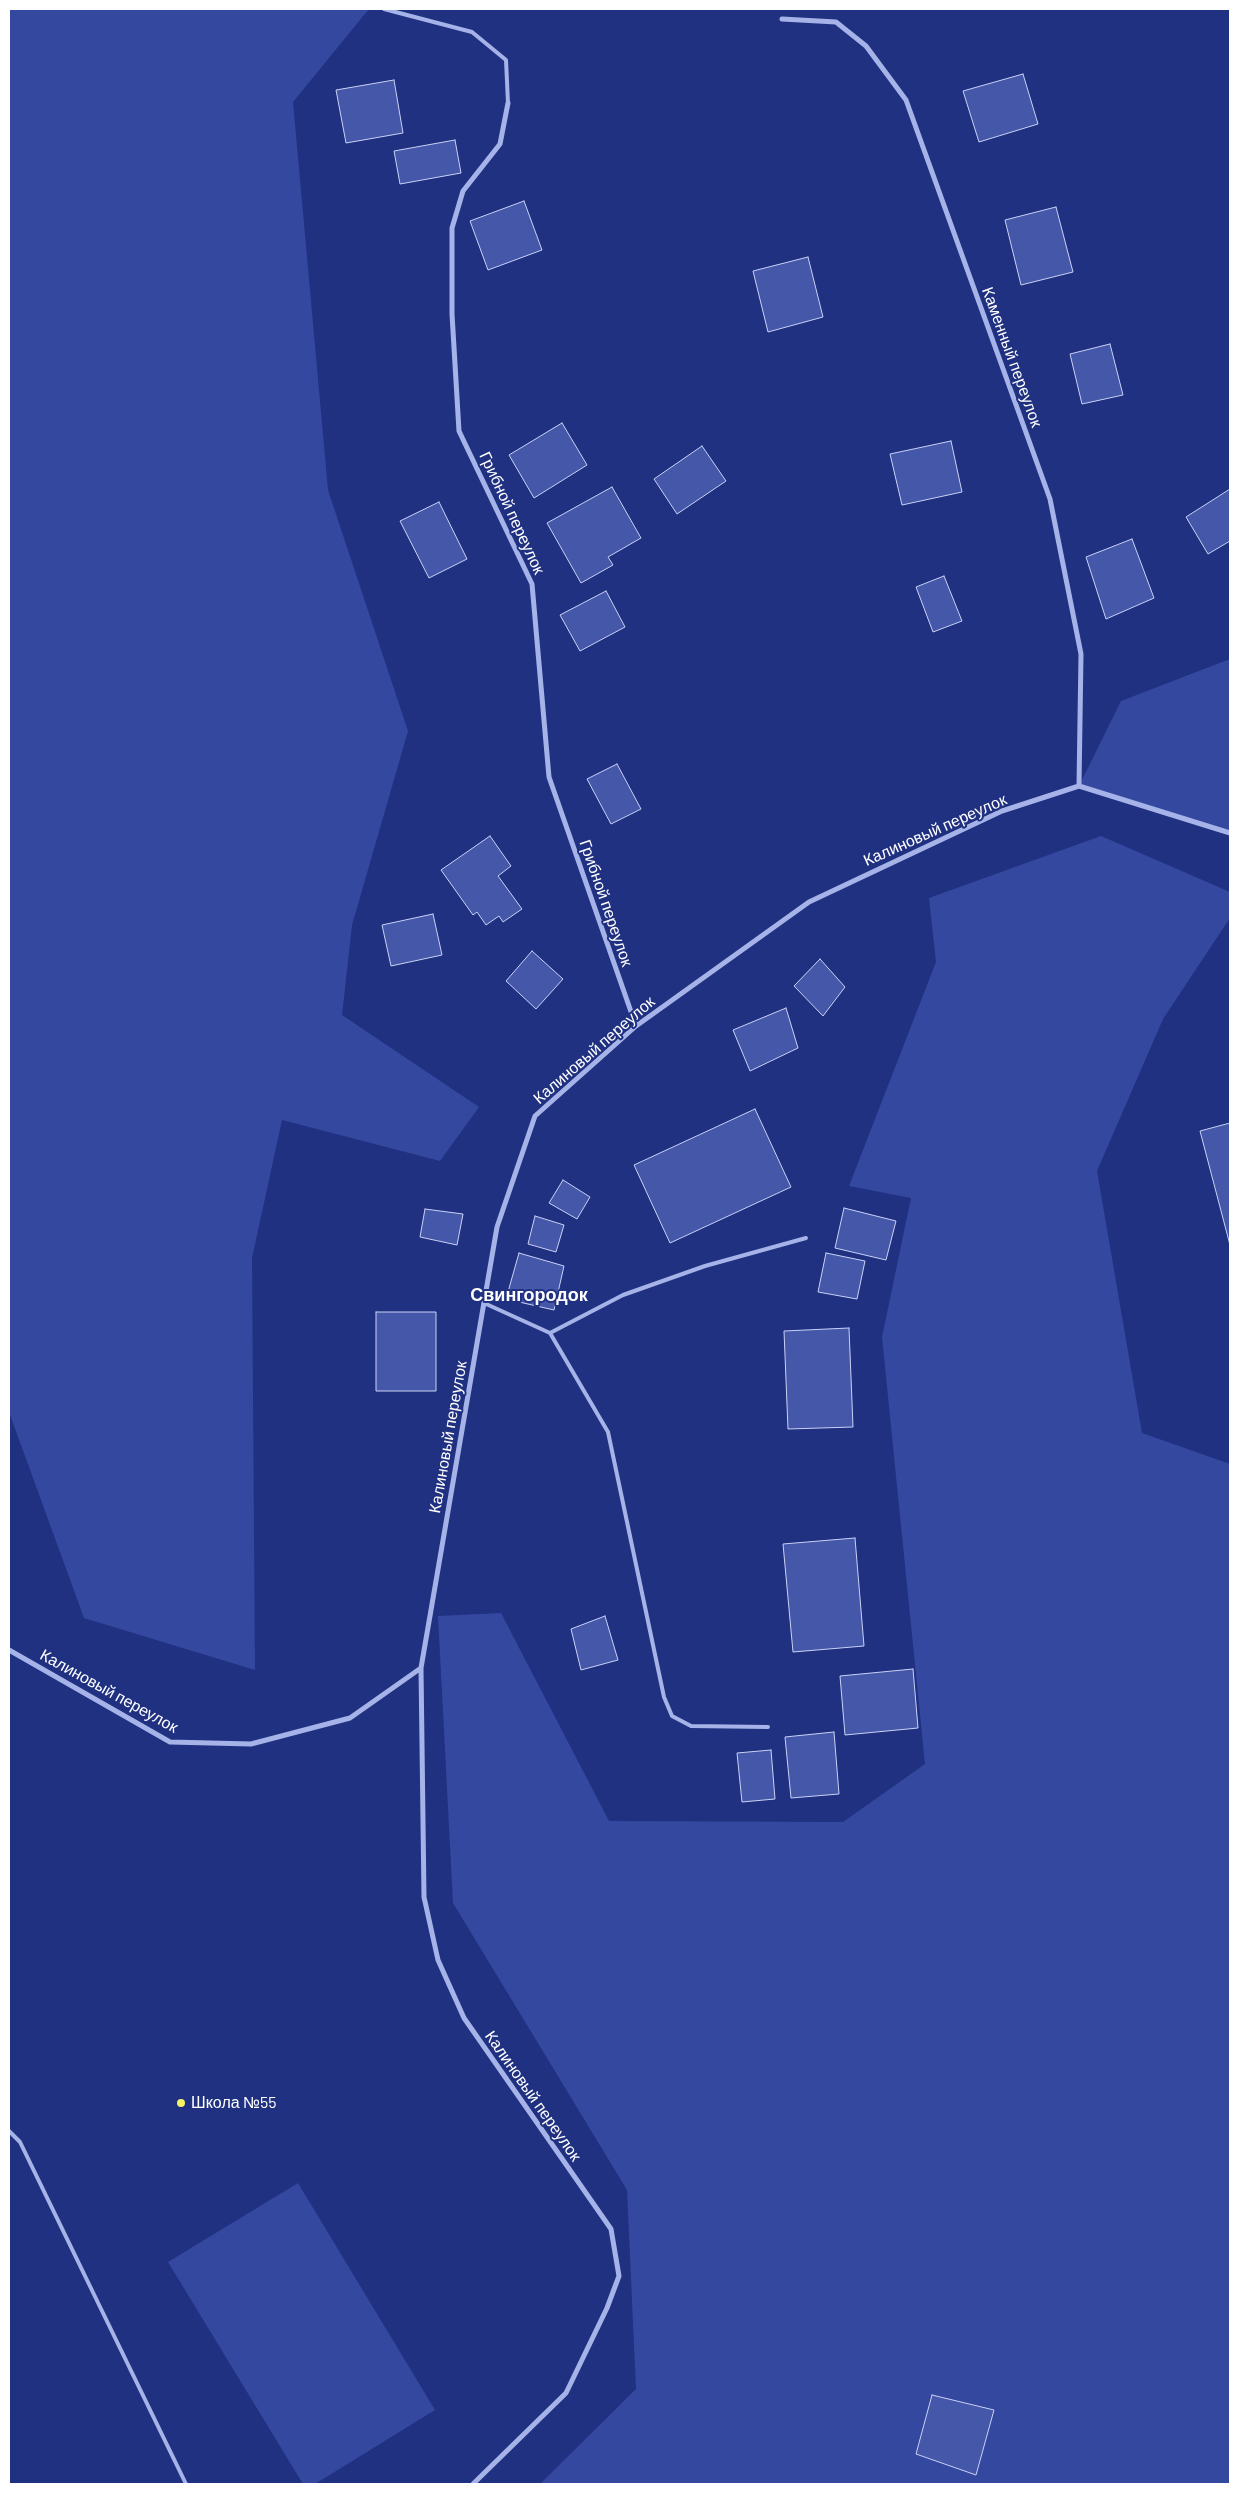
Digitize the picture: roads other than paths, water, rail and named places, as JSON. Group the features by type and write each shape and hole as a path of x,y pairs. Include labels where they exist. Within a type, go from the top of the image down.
{"street":[{"name":"Каменный переулок","path":"782,19 836,22 866,46 906,100 1050,500 1081,654 1080,786"},
{"name":"Грибной переулок","path":"508,103 500,144 463,192 452,228 452,314 459,431 532,584 549,777 636,1026"},
{"path":"1080,786 1230,833"},
{"name":"Калиновый переулок","path":"473,2484 566,2394 607,2308 619,2276 611,2229 464,2018 438,1960 424,1896 421,1668 497,1227 536,1116 636,1026 809,902 1002,811 1080,786"},
{"name":"Калиновый переулок","path":"9,1650 170,1742 251,1744 350,1718 421,1668"}],"lane":[{"path":"384,9 472,32 506,60 508,103"},
{"path":"550,1333 623,1295 706,1266 806,1238"},
{"path":"484,1303 550,1333 608,1432 664,1697 672,1716 692,1726 768,1727"},
{"path":"9,2131 20,2142 186,2484"}],"place":[{"name":"Школа №55","path":"181,2103"}],"district":[{"name":"Свингородок","path":"529,1295"}]}
